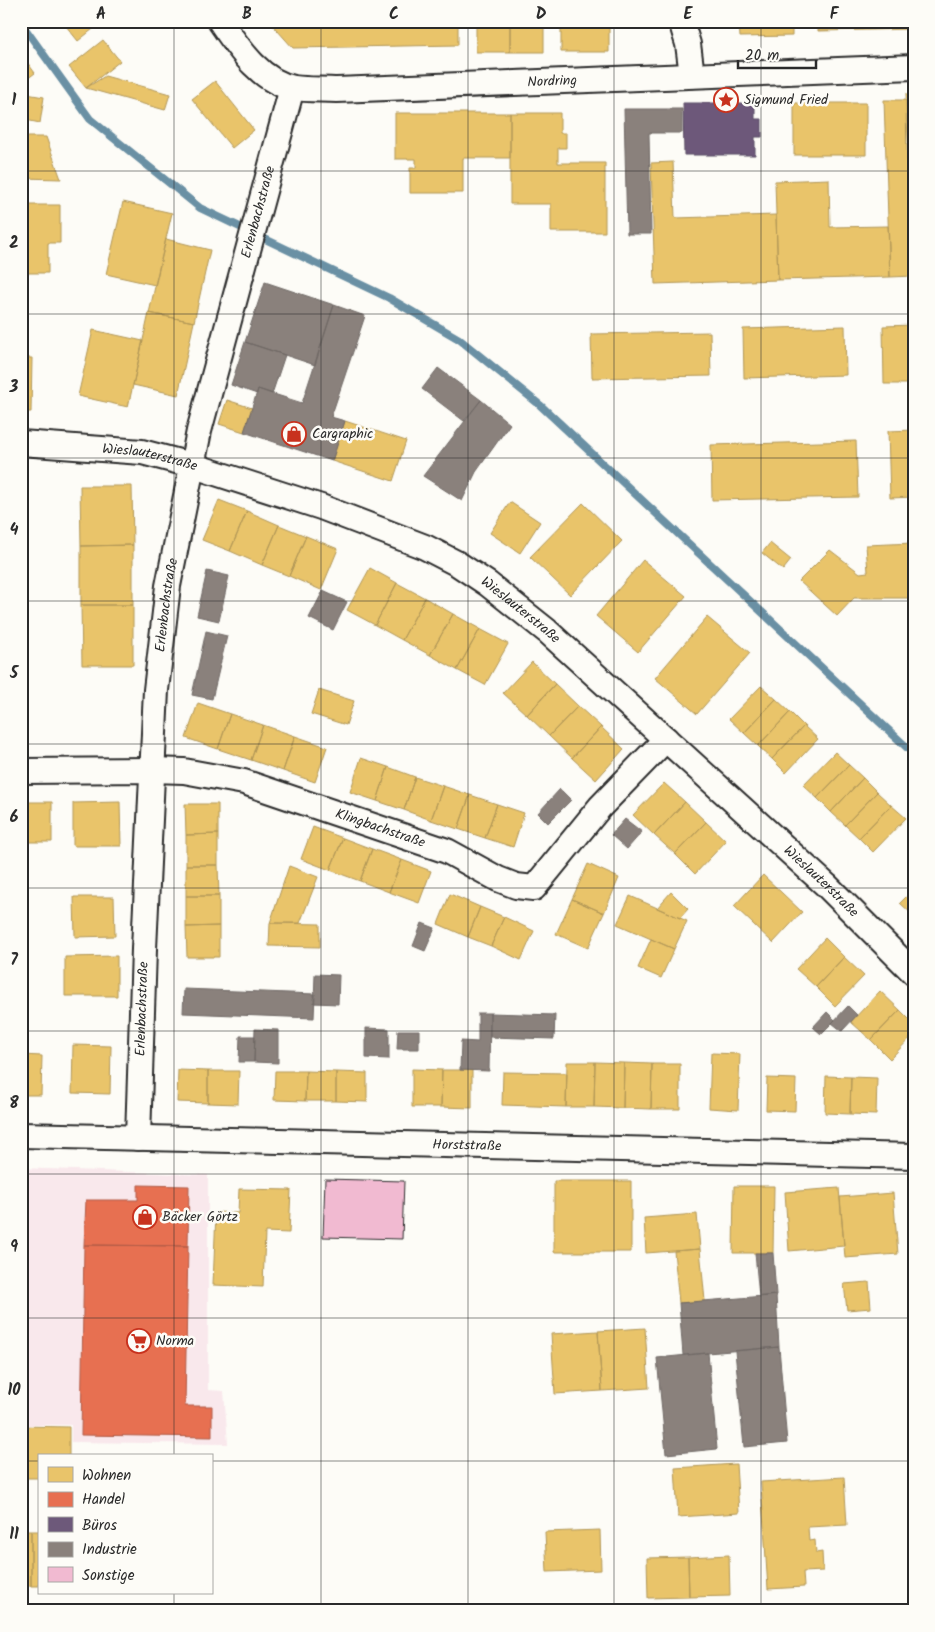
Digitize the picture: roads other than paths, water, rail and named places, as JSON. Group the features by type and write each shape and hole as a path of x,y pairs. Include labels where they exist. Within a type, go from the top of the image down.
{"street":[{"name":"Nordring","path":"220,21 252,64 268,77 292,88 337,90 914,67"},
{"path":"681,21 688,44 692,75"},
{"name":"Erlenbachstraße","path":"138,1138 156,690 168,586 191,465 292,88"},
{"name":"Wieslauterstraße","path":"21,443 142,452 191,465 321,507 425,547 458,564 488,584 547,631 826,885 914,973"},
{"name":"Klingbachstraße","path":"21,771 152,770 214,776 284,795 447,851 468,865 498,879 516,886 534,888 600,807 666,739"},
{"name":"Horststraße","path":"21,1135 914,1156"}],"waterway":[{"path":"21,23 90,119 200,208 389,298 459,339 540,405 914,754"}],"place":[{"name":"Sigmund Fried","path":"726,100"},
{"name":"Cargraphic","path":"294,434"},
{"name":"Bäcker Görtz","path":"145,1217"},
{"name":"Norma","path":"139,1341"}]}
